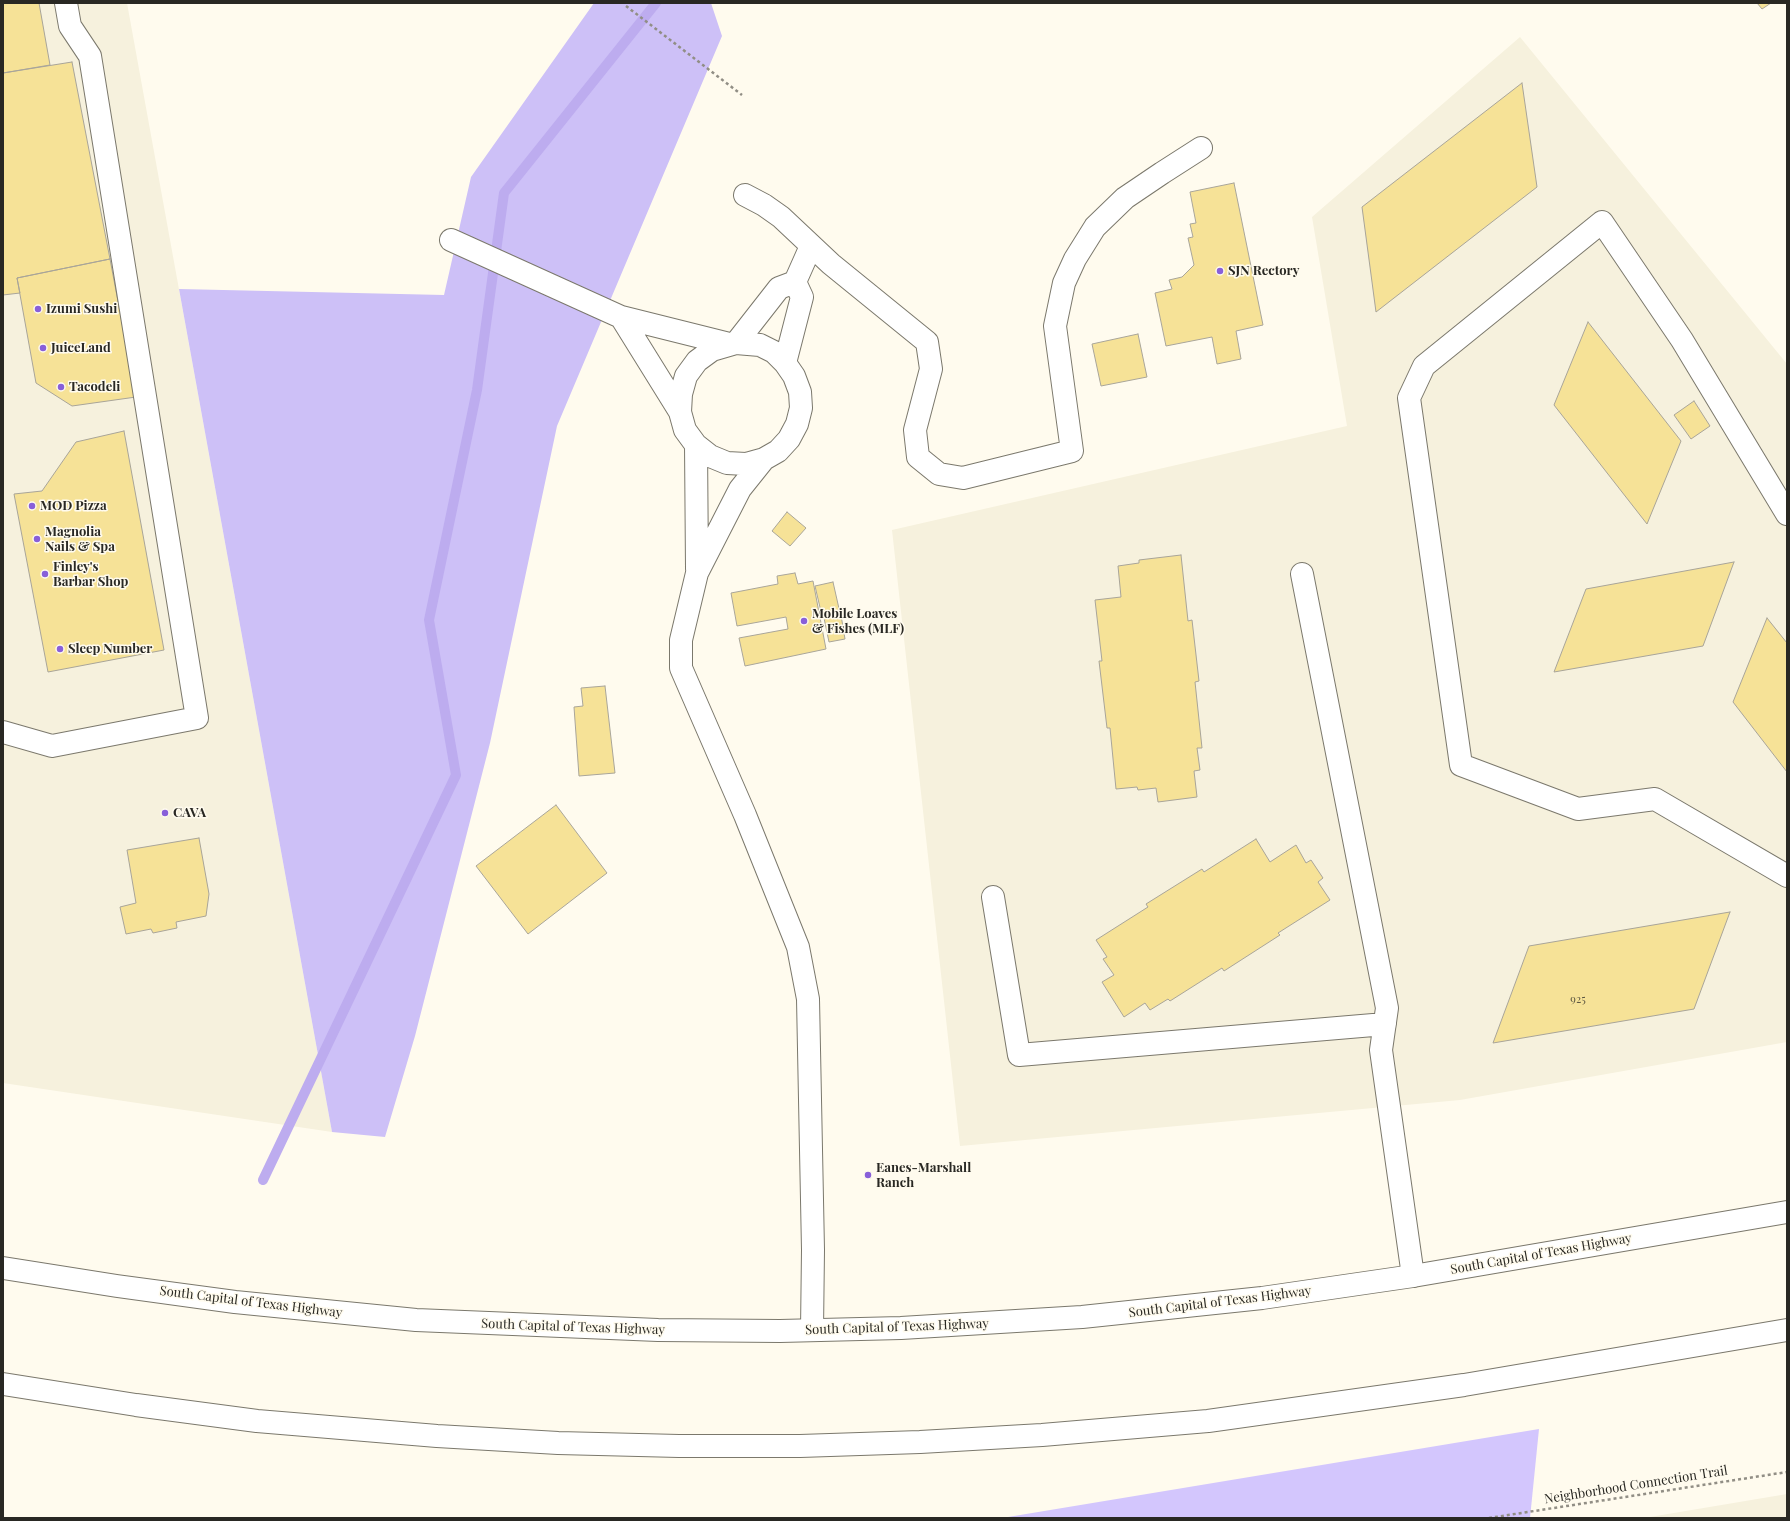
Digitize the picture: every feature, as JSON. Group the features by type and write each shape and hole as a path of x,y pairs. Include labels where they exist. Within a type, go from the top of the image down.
{"main road":[{"path":"3,732 52,746 196,718 90,56 70,26 66,3"},
{"path":"744,195 764,205 781,218 811,246 927,342 931,369 915,430 918,457 939,474 964,478 1072,451 1055,326 1064,283 1075,259 1096,227 1125,198 1162,172 1201,148"},
{"path":"1787,514 1682,340 1602,222 1424,366 1409,398 1461,765 1578,809 1655,799 1787,876"},
{"path":"451,240 621,317 732,343 760,345 774,352 785,362 794,376 800,392 801,408 797,424 790,439 778,451 764,459 746,464 727,463 710,456 696,445 686,430 680,412 621,317"},
{"path":"680,412 681,394 686,376 697,361 712,350 732,343 779,288 795,282 811,246"},
{"path":"785,362 802,297 795,282"},
{"path":"696,445 697,572"},
{"path":"764,459 740,488 697,572 680,640 681,668 745,815 798,947 808,999 813,1250 812,1330"},
{"path":"1302,574 1388,1008 1381,1050 1413,1276"},
{"path":"993,897 1019,1055 1385,1024"},
{"name":"South Capital of Texas Highway","path":"3,1268 110,1285 235,1302 416,1320 658,1330 812,1330 961,1325 1105,1315 1262,1298 1413,1276 1787,1212"},
{"path":"3,1384 136,1405 257,1421 437,1436 558,1444 679,1446 897,1443 1042,1435 1208,1421 1456,1386 1787,1330"}],"path":[{"path":"626,6 742,95"},
{"name":"Neighborhood Connection Trail","path":"1489,1518 1787,1472"}],"shaded area":[{"path":"3,3 127,3 332,1132 3,1083"},
{"path":"594,3 711,3 722,36 557,426 490,743 415,1036 385,1137 332,1132 179,289 444,295 471,177"},
{"path":"1520,37 1787,364 1787,1042 1460,1100 960,1146 892,530 1347,426 1312,217"},
{"path":"1539,1429 1530,1518 1002,1518"},
{"path":"1787,1494 1787,1518 1644,1518"}],"building":[{"path":"3,3 39,3 50,65 3,73"},
{"path":"1757,3 1771,3 1762,9"},
{"path":"72,62 110,259 17,278 20,293 3,295 3,73"},
{"path":"1522,83 1537,187 1376,312 1362,207"},
{"name":"SJN Rectory","path":"1234,183 1263,325 1236,331 1241,359 1217,364 1212,337 1166,346 1155,293 1172,289 1169,280 1182,277 1194,265 1188,238 1193,237 1190,224 1196,223 1190,192"},
{"path":"110,259 136,397 72,406 36,383 17,278"},
{"path":"1588,322 1681,441 1647,524 1554,405"},
{"path":"1138,334 1147,377 1101,386 1092,344"},
{"path":"1694,401 1710,426 1691,439 1674,415"},
{"path":"124,431 164,650 48,672 14,494 42,491 76,442"},
{"path":"787,512 806,528 790,546 772,531"},
{"path":"1181,555 1188,621 1192,620 1199,681 1195,682 1202,748 1197,748 1200,770 1194,771 1197,797 1158,802 1156,788 1138,790 1137,787 1116,789 1110,728 1107,728 1099,661 1102,661 1095,600 1121,597 1118,566 1139,563 1139,560"},
{"path":"1734,562 1703,646 1554,672 1586,589"},
{"name":"Mobile Loaves & Fishes (MLF)","path":"795,573 798,584 813,581 826,649 745,666 739,638 788,629 786,617 737,626 731,593 778,584 777,576"},
{"path":"833,582 840,613 822,616 815,586"},
{"path":"841,615 845,639 829,642 824,618"},
{"path":"1767,618 1787,643 1787,772 1733,702"},
{"path":"605,686 615,773 579,776 574,707 583,706 581,688"},
{"path":"556,805 607,873 528,934 476,866"},
{"path":"199,838 209,894 206,916 176,922 177,928 153,933 151,929 126,934 120,907 136,903 127,850"},
{"path":"1256,839 1270,862 1296,845 1306,863 1311,860 1323,878 1318,882 1330,900 1278,933 1280,935 1224,971 1222,968 1170,1001 1168,999 1150,1010 1145,1003 1124,1017 1102,982 1114,975 1103,959 1107,957 1096,940 1148,907 1146,904 1202,869 1204,872"},
{"path":"1730,912 1694,1009 1493,1043 1529,946"}],"waterway":[{"path":"263,1180 456,775 429,620 477,390 504,193 656,3"}],"place":[{"name":"SJN Rectory","path":"1220,271"},
{"name":"Izumi Sushi","path":"38,309"},
{"name":"JuiceLand","path":"43,348"},
{"name":"Tacodeli","path":"61,387"},
{"name":"MOD Pizza","path":"32,506"},
{"name":"Magnolia Nails & Spa","path":"37,539"},
{"name":"Finley's Barbar Shop","path":"45,574"},
{"name":"Mobile Loaves & Fishes (MLF)","path":"804,621"},
{"name":"Sleep Number","path":"60,649"},
{"name":"CAVA","path":"165,813"},
{"name":"Eanes-Marshall Ranch","path":"868,1175"}]}
